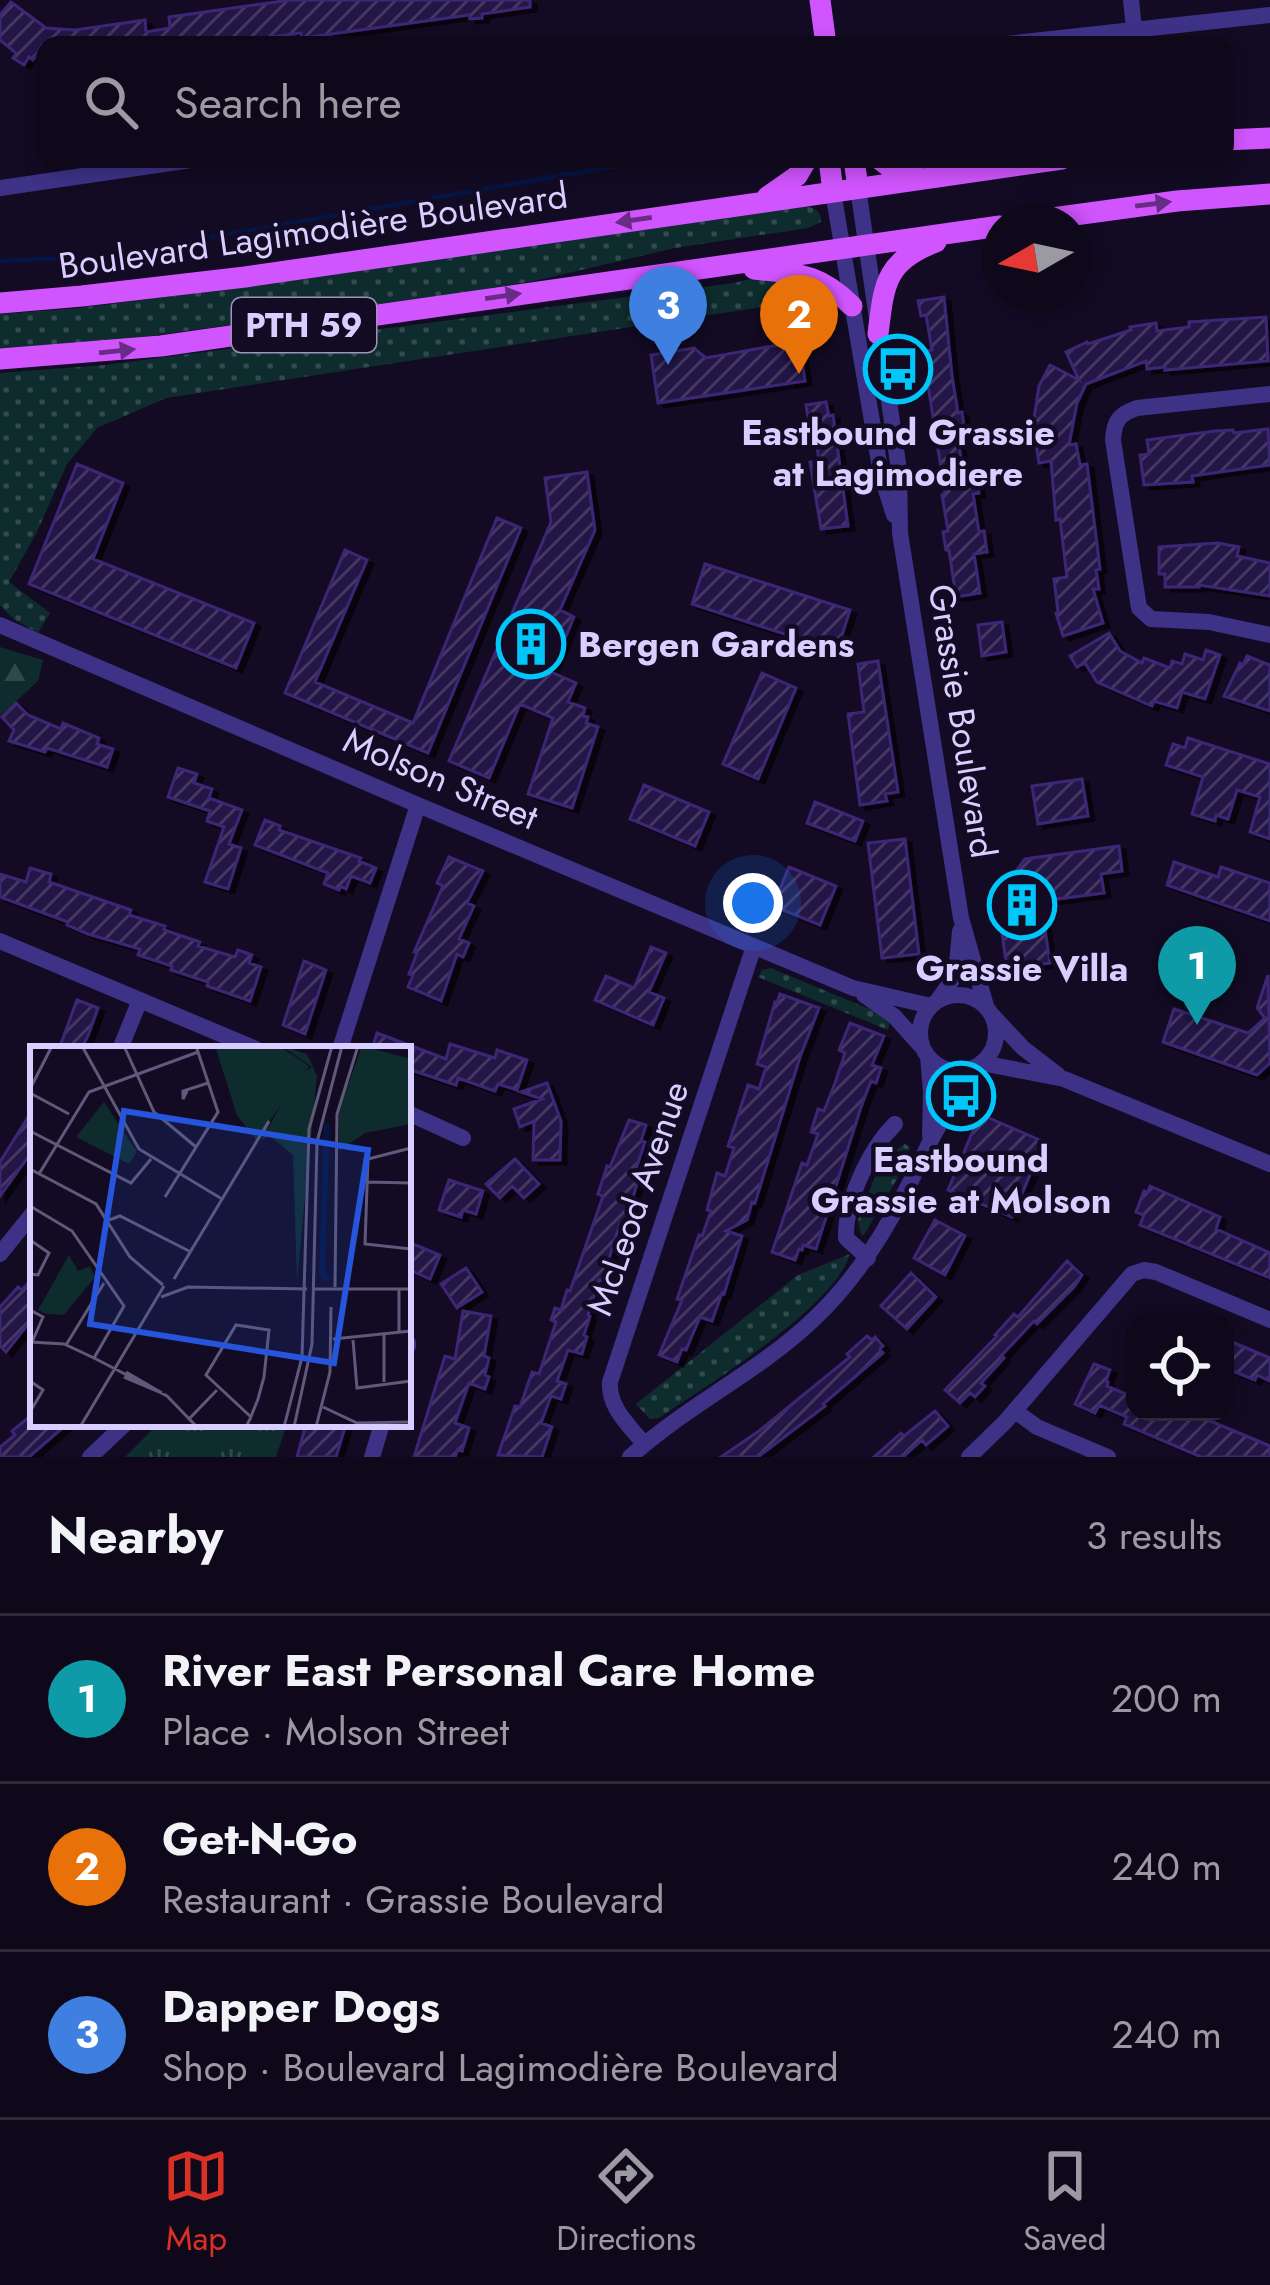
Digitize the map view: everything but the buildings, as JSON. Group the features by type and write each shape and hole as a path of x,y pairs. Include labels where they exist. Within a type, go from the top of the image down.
{"main road":[{"path":"820,0 825,36"},
{"path":"1234,140 1270,138"},
{"path":"750,203 782,188 802,168"},
{"name":"Grassie Boulevard","path":"830,168 833,191"},
{"name":"Grassie Boulevard","path":"855,168 858,188"},
{"path":"891,168 919,175 964,173"},
{"name":"Boulevard Lagimodière Boulevard","path":"0,303 244,277 999,168"},
{"path":"1090,213 1270,194"},
{"name":"PTH 59","path":"0,359 161,346 982,228"},
{"path":"878,334 884,287 903,257 964,231"},
{"path":"717,265 810,278 829,285 852,306"}],"street":[{"path":"1131,0 1134,28"},
{"path":"1070,36 1270,16"},
{"path":"0,188 137,168"},
{"name":"Grassie Boulevard","path":"858,188 899,470 900,533 961,918 988,1010"},
{"name":"Grassie Boulevard","path":"833,191 881,474 900,533"},
{"path":"1270,394 1137,408 1118,417 1113,440 1139,608 1151,619 1209,622 1270,635"},
{"name":"Molson Street","path":"1,627 853,988 895,1016 926,1053"},
{"path":"341,1046 418,806"},
{"name":"Grassie Boulevard","path":"934,1003 956,974 961,918"},
{"path":"0,941 249,1046"},
{"name":"McLeod Avenue","path":"644,1444 612,1404 610,1382 754,946"},
{"name":"Molson Street","path":"853,988 934,1003"},
{"path":"929,1143 931,1092 920,1029 934,1003 962,995 973,998 1023,1048 1064,1079"},
{"path":"121,1046 140,1000"},
{"path":"630,1457 779,1349 813,1320 868,1258 903,1202 929,1143 993,1049 996,1037 988,1010"},
{"path":"926,1053 950,1070 978,1065 1064,1079 1270,1164"},
{"path":"411,1114 464,1138"},
{"path":"868,1258 846,1238 846,1224 868,1159 895,1124"},
{"path":"0,1254 30,1217"},
{"path":"969,1457 1015,1411 1132,1274 1156,1272 1270,1320"},
{"path":"1015,1411 1037,1427 1108,1457"},
{"path":"91,1457 122,1427"},
{"path":"371,1457 381,1427"}],"green space":[{"path":"807,206 817,211 821,222 808,228 675,248 534,281 128,339 0,349 0,314 196,293"},
{"path":"758,277 823,290 801,301 166,398 97,428 67,464 9,582 50,613 38,633 0,606 0,373 104,365"},
{"path":"0,647 43,660 38,681 0,716"},
{"path":"771,968 891,1018 888,1030 758,977"},
{"path":"905,1144 910,1148 897,1179 861,1235 858,1220 882,1159"},
{"path":"850,1254 820,1297 736,1366 659,1418 650,1419 636,1404 798,1275"},
{"path":"155,1427 286,1427 276,1457 125,1457"}],"waterway":[{"path":"0,261 104,256 604,168"}],"place":[{"name":"Dapper Dogs","path":"668,365"},
{"name":"Eastbound Grassie at Lagimodiere","path":"898,369"},
{"name":"Get-N-Go","path":"799,374"},
{"name":"Bergen Gardens","path":"531,644"},
{"name":"Grassie Villa","path":"1022,905"},
{"name":"River East Personal Care Home","path":"1197,1025"},
{"name":"Eastbound Grassie at Molson","path":"961,1096"}]}
